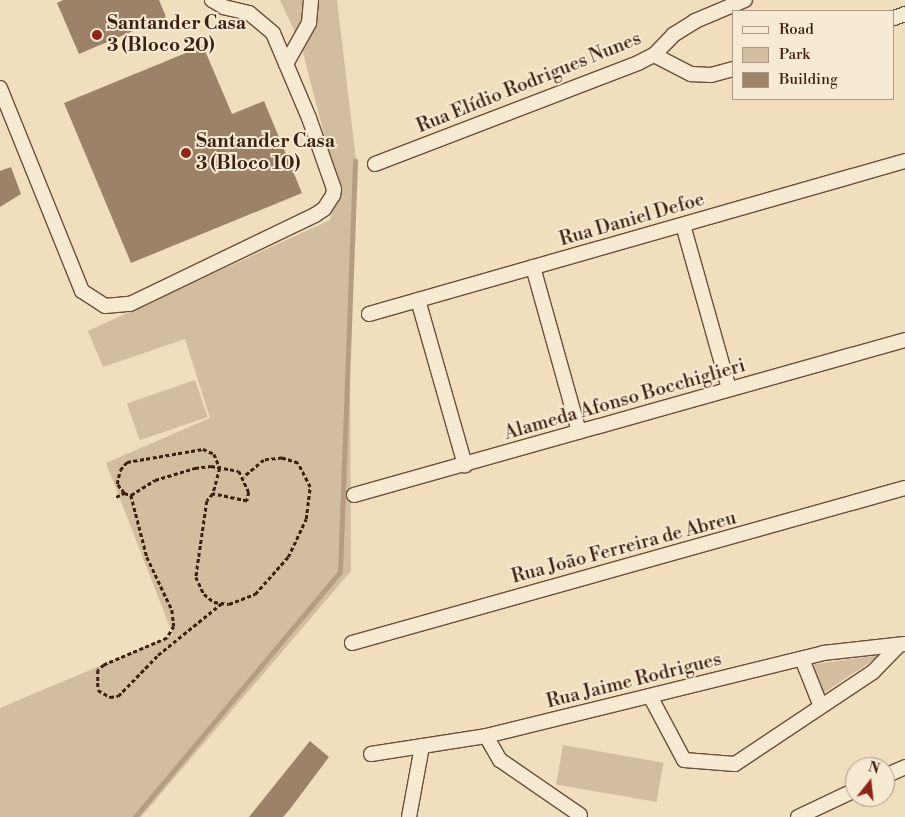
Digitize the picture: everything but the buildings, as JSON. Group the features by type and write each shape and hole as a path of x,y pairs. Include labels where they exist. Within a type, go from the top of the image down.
{"street":[{"path":"218,4 240,0"},
{"path":"286,64 309,23 311,0"},
{"name":"Rua Elídio Rodrigues Nunes","path":"375,164 654,55 683,27 745,0"},
{"path":"0,88 82,291 105,306 130,304 315,215 330,202 334,189 286,64 272,33 262,21 249,12 218,4"},
{"path":"654,55 691,74 711,75 732,70"},
{"name":"Rua Daniel Defoe","path":"369,314 905,161"},
{"path":"682,225 729,389"},
{"path":"533,267 579,432"},
{"path":"418,300 464,465"},
{"name":"Alameda Afonso Bocchiglieri","path":"354,495 905,340"},
{"name":"Rua João Ferreira de Abreu","path":"352,643 905,488"},
{"path":"650,696 684,760 730,764 748,758 820,704 873,672 901,645"},
{"name":"Rua Jaime Rodrigues","path":"371,754 486,736 836,651 901,645"},
{"path":"802,659 820,704"},
{"path":"486,736 500,760 583,816"},
{"path":"409,817 422,746"},
{"path":"798,817 845,795"}],"path":[{"path":"131,496 124,493 117,484 120,470 127,462 203,449 214,454 220,468 213,494 206,501 201,524 196,577 204,594 214,602 222,603 255,594 288,557 306,519 310,487 298,463 282,458 264,460 244,477"},
{"path":"131,496 163,478 195,468 220,468 239,471 244,477 249,492 247,501 213,494"},
{"path":"116,497 124,493"},
{"path":"131,496 147,557 172,610 174,626 167,638 104,665 98,670 98,690 110,697 118,696 158,655 222,603"}],"green space":[{"path":"280,0 337,0 356,160 350,360 351,571 141,817 0,817 0,708 173,635 106,463 210,418 185,339 103,367 88,331 330,220 338,189 301,45"},
{"path":"195,380 208,417 140,440 127,403"},
{"path":"881,655 822,694 811,665"},
{"path":"563,745 663,763 657,802 556,784"}],"waterway":[{"path":"135,817 340,572 355,161"}],"place":[{"name":"Santander Casa 3 (Bloco 20)","path":"97,35"},
{"name":"Santander Casa 3 (Bloco 10)","path":"186,153"}]}
